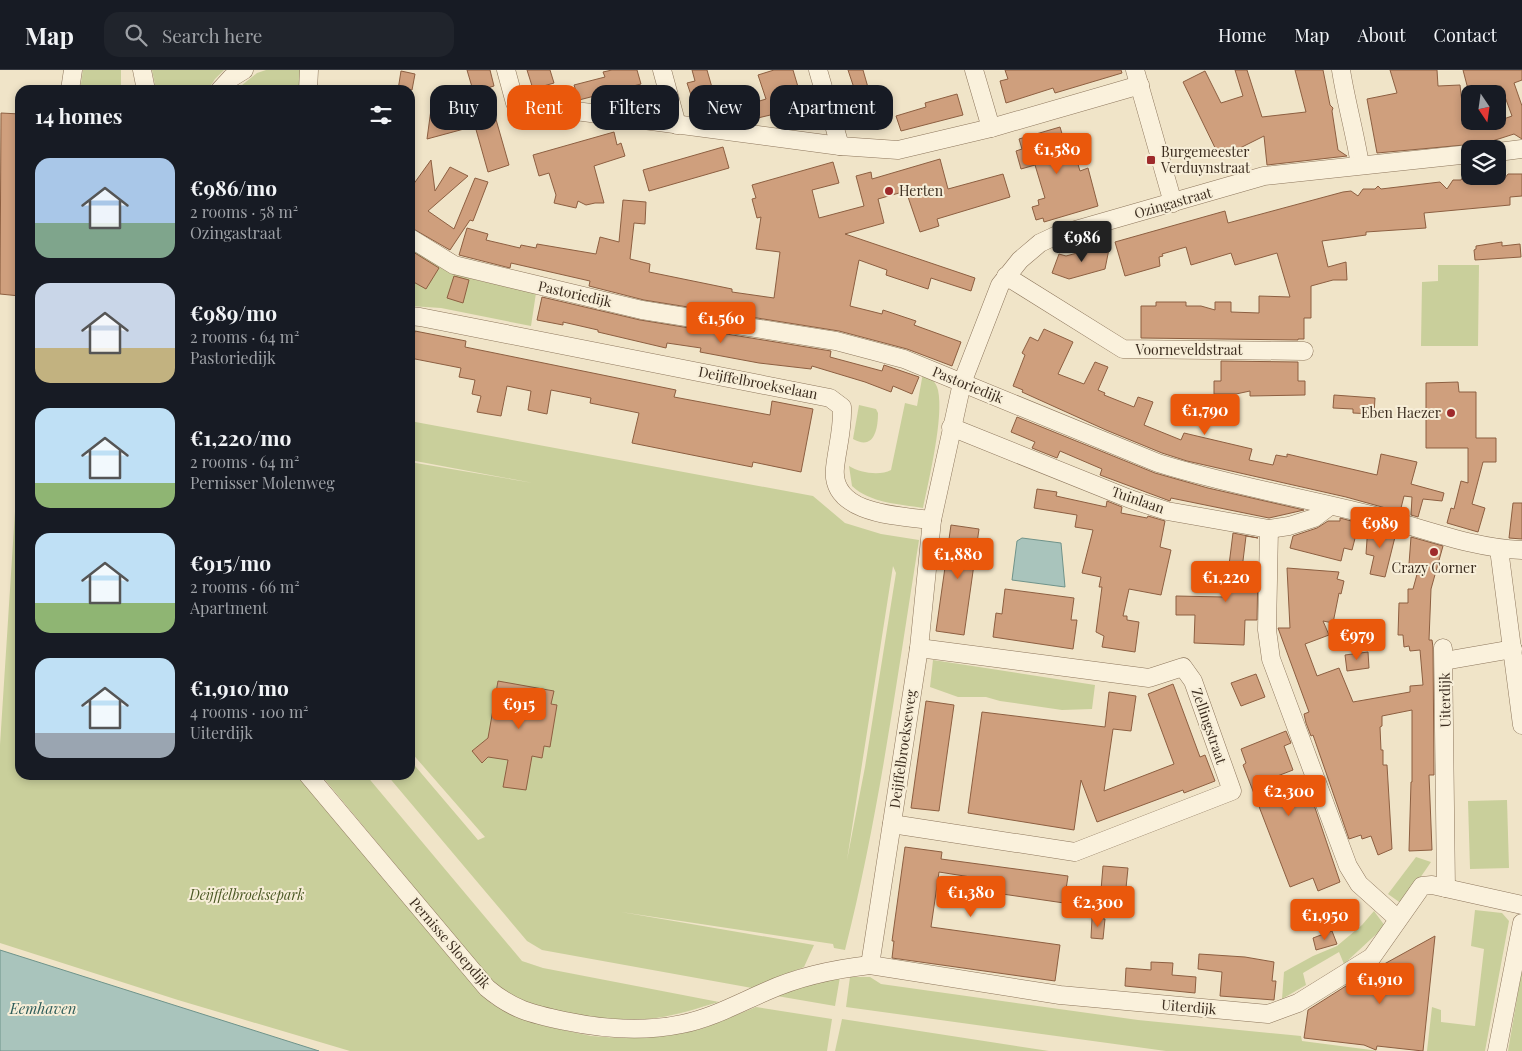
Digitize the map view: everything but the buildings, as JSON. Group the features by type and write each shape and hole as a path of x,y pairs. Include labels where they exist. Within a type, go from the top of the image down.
{"street":[{"path":"71,85 73,70"},
{"path":"142,70 145,85"},
{"path":"225,85 231,78 244,70"},
{"path":"308,85 309,70"},
{"path":"506,70 515,103 591,113"},
{"path":"662,70 666,85"},
{"path":"818,70 840,146"},
{"path":"974,70 991,128"},
{"path":"1341,70 1345,98 1355,132 1360,165"},
{"path":"679,125 840,146 898,150 991,128 1137,78 1173,203"},
{"path":"1506,151 1522,150"},
{"name":"Ozingastraat","path":"962,383 1000,285 1020,260 1040,244 1055,236 1264,176 1461,155"},
{"name":"Pastoriedijk","path":"415,241 454,265 642,310 836,341 904,359 1158,463 1198,476 1371,515 1464,542 1499,549 1522,550"},
{"name":"Voorneveldstraat","path":"1006,276 1122,350 1304,351"},
{"name":"Deijffelbroekselaan","path":"415,317 830,398 842,408 843,423 835,470 836,484 849,502 862,509 932,520"},
{"path":"932,520 962,383"},
{"name":"Tuinlaan","path":"951,427 1130,499 1168,511 1269,529 1289,526 1314,518 1330,506"},
{"name":"Deijffelbroekseweg","path":"876,966 892,824 919,648 932,520"},
{"path":"1269,529 1267,630 1271,659 1348,866 1359,884 1398,919"},
{"path":"1499,549 1522,725"},
{"name":"Zellingstraat","path":"892,824 1075,852 1232,791 1193,681 1183,667 1149,678 919,648"},
{"name":"Uiterdijk","path":"1446,888 1444,654 1512,650"},
{"name":"Pernisse Sloepdijk","path":"312,780 486,988 517,1009 577,1024 643,1029 683,1024 723,1012 768,990 830,970 876,966"},
{"name":"Uiterdijk","path":"876,966 1060,995 1268,1014 1298,1003 1372,957 1422,886 1432,885 1522,905"},
{"path":"1497,1051 1522,923"}],"green space":[{"path":"83,70 121,70 121,85 81,85"},
{"path":"152,70 224,70 211,85 155,85"},
{"path":"266,70 301,70 301,85 242,85 257,73"},
{"path":"415,247 444,265 476,280 536,293 531,326 441,308 415,306"},
{"path":"1438,265 1479,265 1478,346 1421,346 1422,282 1438,281"},
{"path":"923,373 936,384 939,416 935,448 923,508 885,502 867,496 852,486 849,466 870,473 881,473 891,470 905,403 917,406"},
{"path":"859,405 876,409 878,413 876,431 870,440 866,442 853,439"},
{"path":"415,422 813,496 845,523 881,534 919,540 878,798 845,950 834,948 833,944 621,912 814,945 804,967 752,988 542,950 527,941 391,780 415,780 415,766 478,840 485,837 415,757 415,463 533,483 415,461","holes":["893,566 896,573 865,767 847,860"]},
{"name":"Deijffelbroeksepark","path":"15,512 15,780 308,780 492,1004 549,1027 591,1036 619,1038 684,1033 704,1028 756,1007 832,1019 827,1051 350,1051 178,1000 0,943 0,745"},
{"path":"933,660 1095,685 1092,709 1062,710 1000,701 986,697 958,697 930,687"},
{"path":"325,780 370,780 522,961 543,968 719,1002 664,1017 639,1020 600,1019 558,1012 521,1001 506,993 491,980"},
{"path":"1507,800 1509,868 1470,869 1468,801"},
{"path":"1416,857 1431,862 1402,904 1388,894"},
{"path":"1475,910 1502,913 1509,921 1485,1051 1427,1051 1432,1007 1441,1010 1441,1022 1475,1026 1484,949 1471,946"},
{"path":"1374,911 1385,926 1344,964 1339,952 1303,973 1306,985 1282,999 1284,972 1313,956 1337,946 1362,925"},
{"path":"1522,969 1522,1051 1508,1051"},
{"path":"840,977 835,1006 777,996 801,987"},
{"path":"850,977 870,977 881,984 1138,1020 1301,1036 1302,1041 1379,1051 1166,1051 846,1007"},
{"path":"842,1019 1049,1051 835,1051"}],"water":[{"path":"1022,538 1061,543 1065,587 1012,580 1017,541"},
{"name":"Eemhaven","path":"0,950 319,1051 0,1051"}],"place":[{"name":"Burgemeester Verduynstraat","path":"1151,160"},
{"name":"Herten","path":"889,191"},
{"name":"Eben Haezer","path":"1451,413"},
{"name":"Crazy Corner","path":"1434,552"}]}
